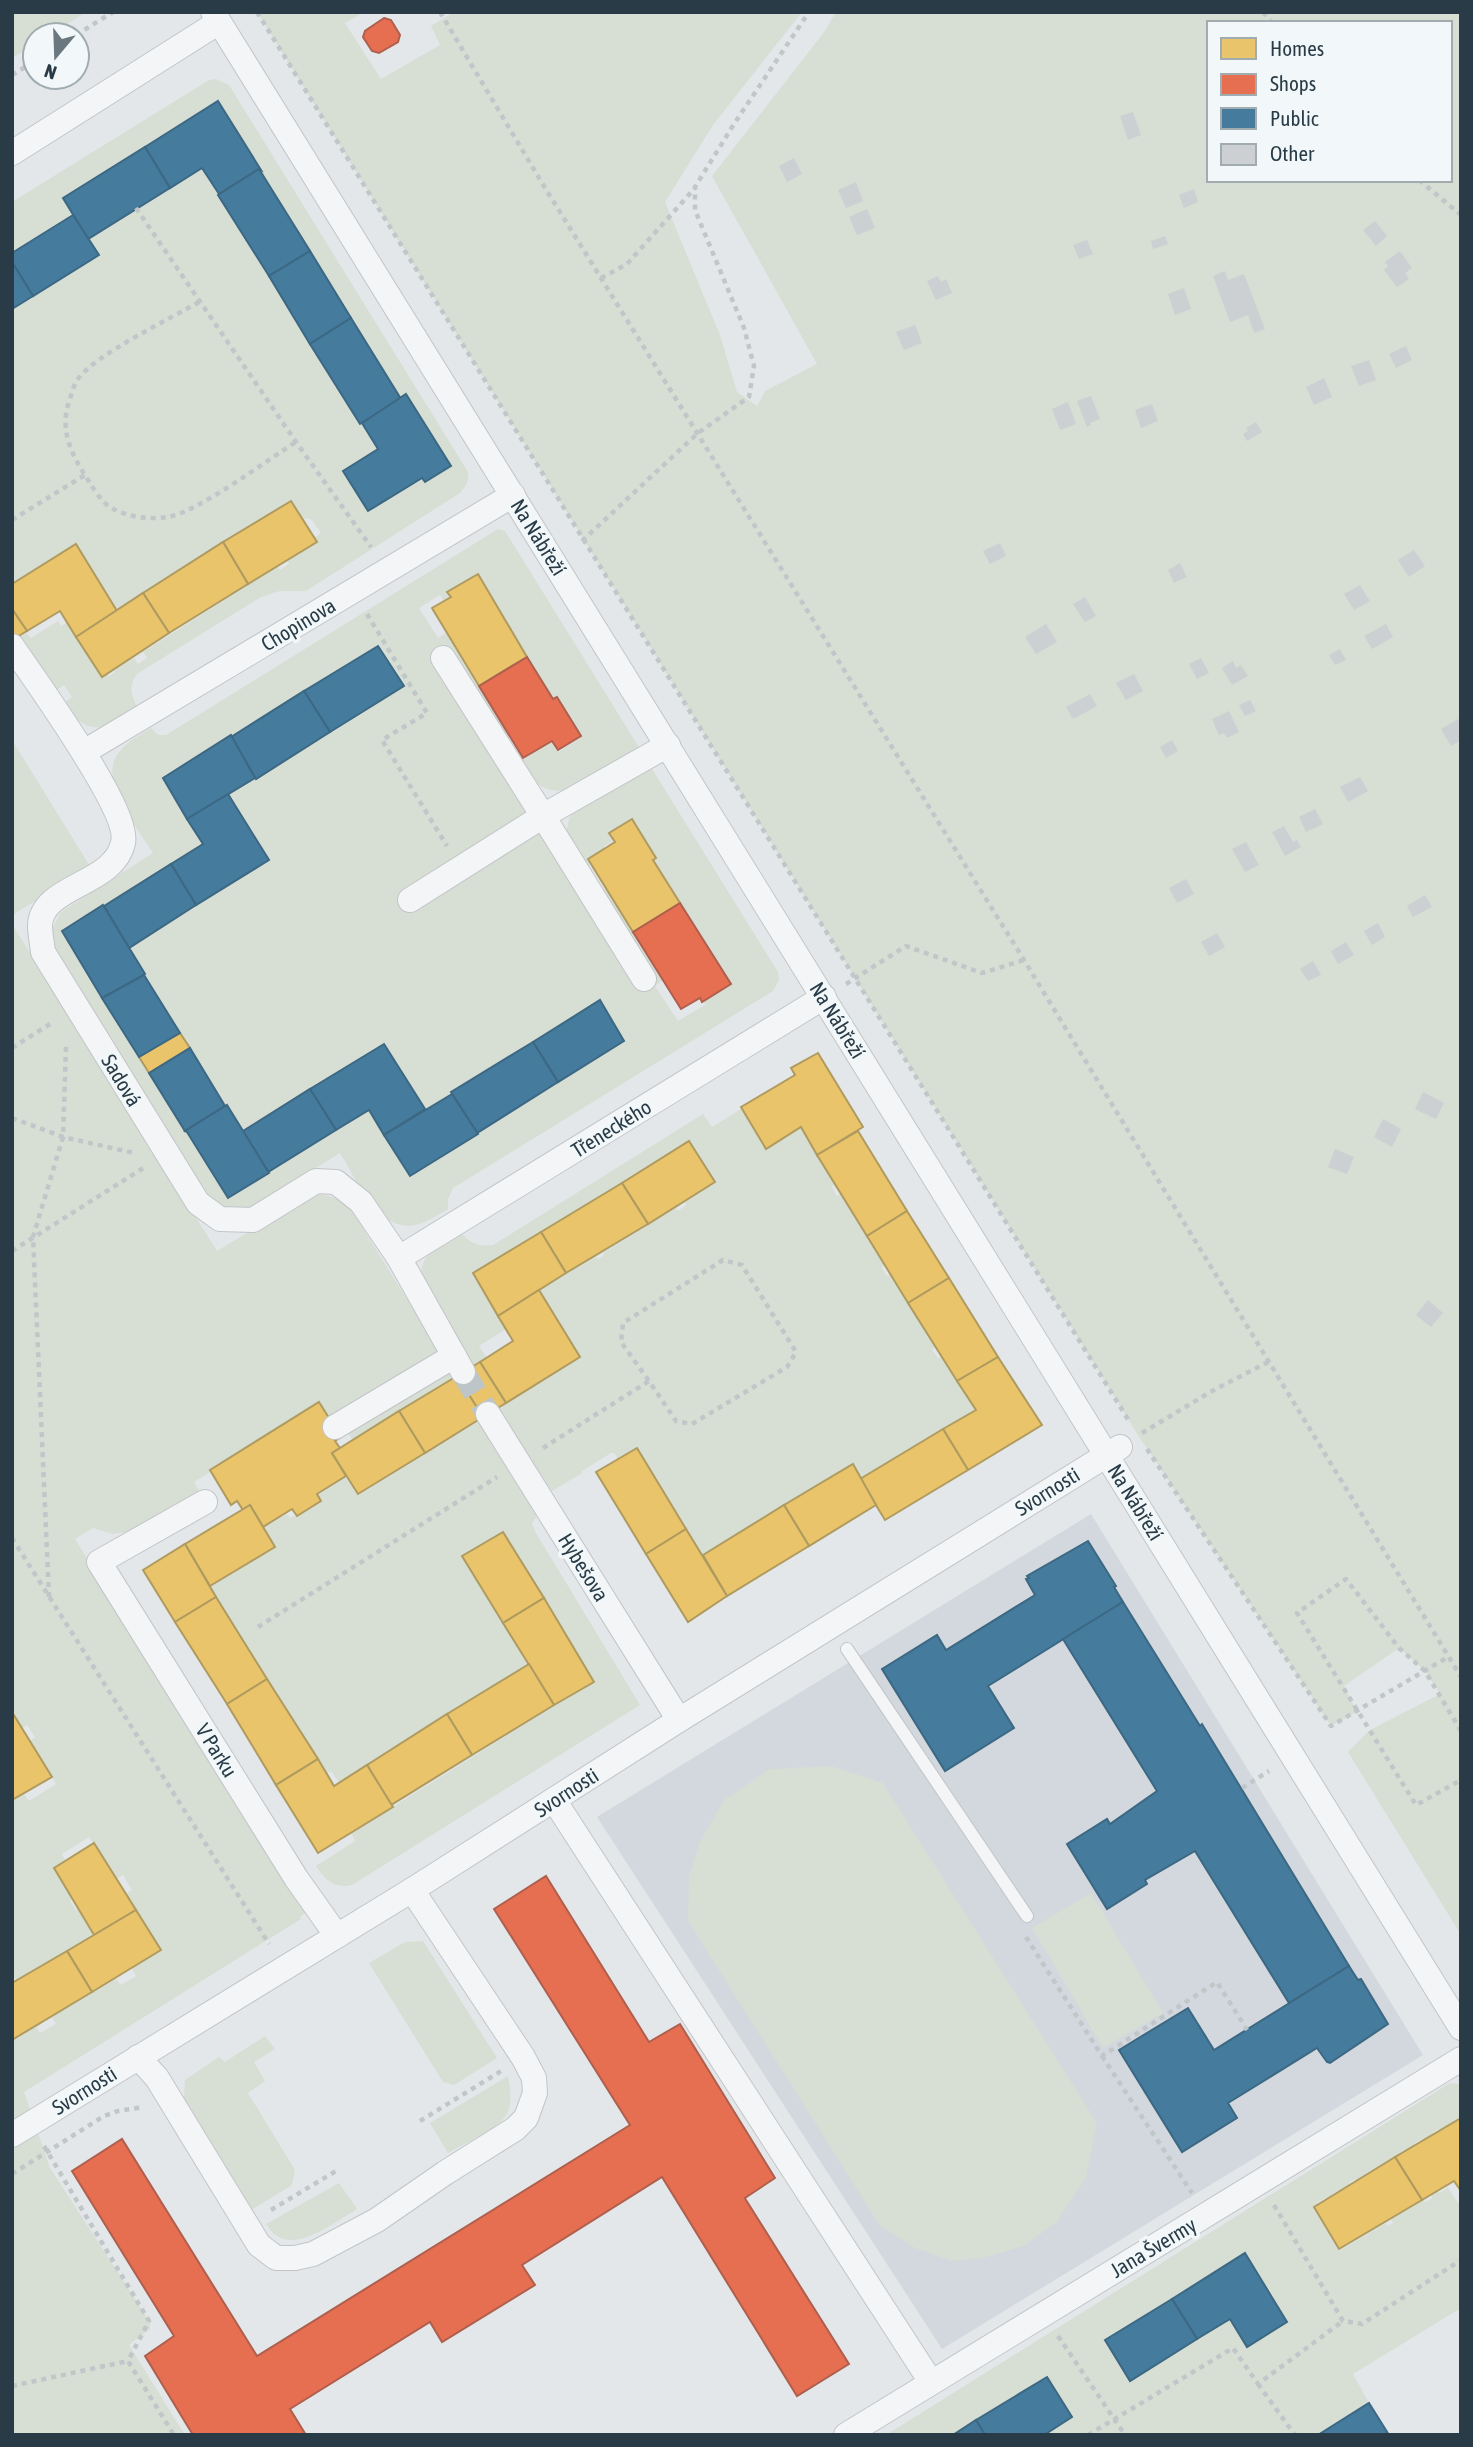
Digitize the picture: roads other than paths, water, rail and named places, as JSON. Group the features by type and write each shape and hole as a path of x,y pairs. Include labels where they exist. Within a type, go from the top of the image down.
{"street":[{"path":"12,153 216,17"},
{"name":"Na Nábřeží","path":"216,17 824,997 1122,1446 1461,2028"},
{"name":"Chopinova","path":"84,752 513,495"},
{"name":"Sadová","path":"12,646 84,752 122,821 124,843 110,867 48,904 40,923 43,952 72,1009 163,1157 198,1203 220,1219 253,1220 316,1181 336,1182 361,1202 399,1258 458,1364 335,1427"},
{"path":"443,658 644,979"},
{"path":"410,900 543,816 668,745"},
{"name":"Třeneckého","path":"399,1258 824,997"},
{"name":"Hybešova","path":"488,1414 679,1720"},
{"name":"Svornosti","path":"21,2129 412,1890 679,1720 1122,1446"},
{"name":"V Parku","path":"205,1502 99,1562 296,1878 337,1936"},
{"path":"554,1800 932,2382"},
{"path":"138,2057 158,2078 259,2245 276,2258 313,2254 377,2221 445,2173 515,2129 526,2118 535,2092 534,2078 523,2057 412,1890"},
{"name":"Jana Švermy","path":"846,2435 1461,2059"}],"lane":[{"path":"847,1649 1027,1916"}],"tunnel":[{"path":"463,1372 488,1414"}]}
